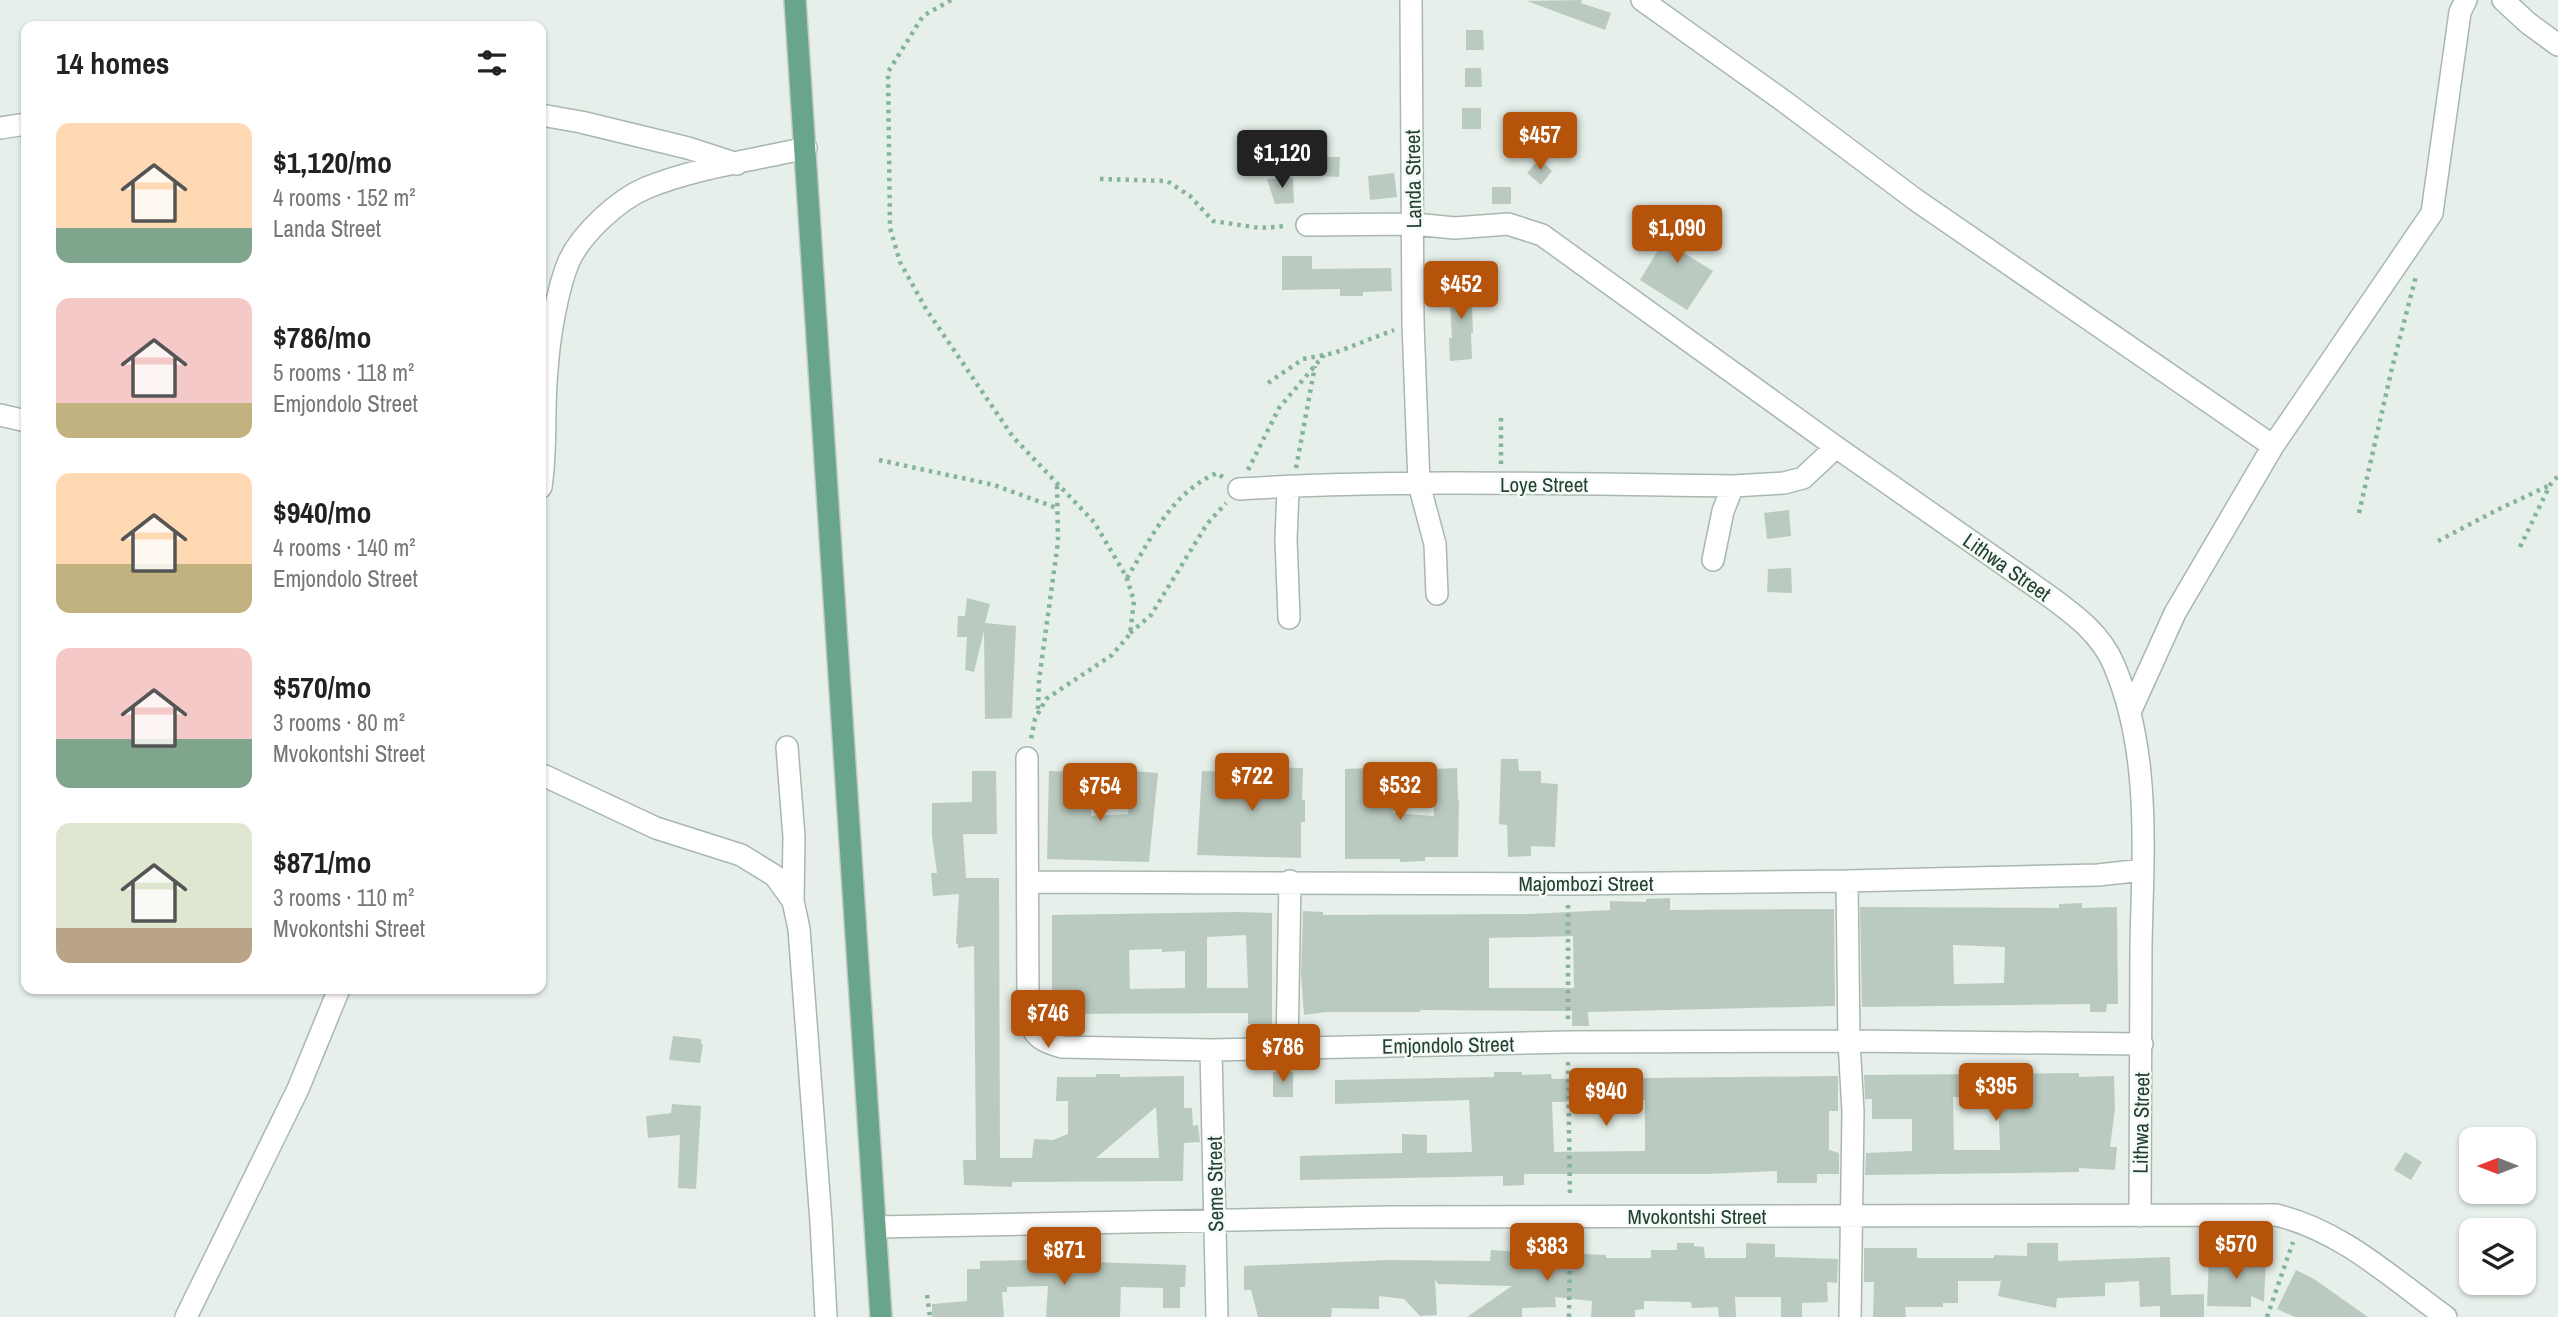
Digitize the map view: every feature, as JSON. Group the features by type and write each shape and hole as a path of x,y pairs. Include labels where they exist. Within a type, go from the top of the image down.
{"main road":[{"path":"795,0 881,1317"}],"street":[{"name":"Landa Street","path":"1411,0 1413,323 1419,484 1435,544 1437,594"},
{"path":"1642,0 1786,102 1916,200 2273,446"},
{"path":"2130,712 2175,613 2273,446 2432,214 2460,12 2466,0"},
{"path":"2503,0 2558,45"},
{"path":"546,116 581,121 688,148 737,164"},
{"path":"0,128 21,125"},
{"path":"546,397 554,318 570,260 600,220 644,189 691,174 806,148"},
{"name":"Lithwa Street","path":"1307,225 1413,224 1455,228 1508,224 1542,235 2082,620 2099,640 2113,663 2130,712 2141,785 2143,870 2140,1216"},
{"path":"0,415 21,420"},
{"name":"Loye Street","path":"1239,489 1419,484 1733,486 1784,483 1803,478 1836,447"},
{"path":"1289,618 1286,539 1288,491 1292,486"},
{"path":"1713,560 1724,511 1733,486"},
{"path":"787,747 794,837 793,901 799,929 826,1317"},
{"name":"Emjondolo Street","path":"1027,758 1028,1006 1030,1022 1036,1035 1045,1043 1062,1047 1212,1050 1568,1042 2142,1044"},
{"path":"546,776 656,828 741,856 775,876 793,901"},
{"name":"Majombozi Street","path":"1029,882 1568,884 1847,881 2098,875 2143,870"},
{"path":"1287,1048 1290,881"},
{"path":"1847,881 1849,1041 1853,1112 1850,1317"},
{"path":"186,1317 298,1089 337,994"},
{"name":"Seme Street","path":"1212,1050 1217,1317"},
{"name":"Mvokontshi Street","path":"876,1227 1217,1219 2276,1214 2301,1221 2357,1252 2446,1317"}],"path":[{"path":"951,0 923,16 888,72 890,228 900,262 926,309 1013,437 1094,522 1127,578 1134,601 1130,634"},
{"path":"1100,179 1167,181 1190,196 1213,221 1260,228 1307,225"},
{"path":"2359,513 2418,265"},
{"path":"1268,383 1303,359 1324,355 1413,323"},
{"path":"1027,758 1035,719 1046,699 1112,655 1151,615 1207,524 1239,489 1279,408 1324,355"},
{"path":"1292,486 1315,365"},
{"path":"1501,418 1501,484"},
{"path":"878,460 994,485 1057,508"},
{"path":"1127,578 1158,527 1182,495 1198,481 1217,473 1239,489"},
{"path":"2520,547 2550,485 2558,476"},
{"path":"1038,713 1039,680 1058,542 1056,483"},
{"path":"2438,541 2550,485"},
{"path":"1568,884 1570,1317"},
{"path":"2267,1317 2301,1221"},
{"path":"927,1295 930,1317"}],"building":[{"path":"1582,0 1581,3 1611,13 1605,30 1527,1"},
{"path":"1466,30 1483,30 1484,50 1466,50"},
{"path":"1465,68 1481,68 1482,87 1465,87"},
{"path":"1462,108 1481,108 1481,129 1462,129"},
{"path":"1320,157 1340,157 1339,177 1319,176"},
{"path":"1539,159 1552,171 1541,185 1527,173"},
{"path":"1394,173 1397,197 1370,200 1368,176"},
{"path":"1293,178 1294,203 1275,204 1267,179"},
{"path":"1492,187 1511,187 1511,204 1492,204"},
{"path":"1679,209 1698,224 1679,250 1713,271 1687,310 1640,280 1666,237 1660,232"},
{"path":"1282,256 1312,256 1312,269 1391,268 1392,291 1363,292 1363,296 1340,296 1340,289 1282,290"},
{"path":"1473,283 1472,359 1450,361 1449,338 1452,338 1449,284"},
{"path":"1789,510 1791,536 1767,539 1764,513"},
{"path":"1791,568 1792,593 1767,592 1768,569"},
{"path":"967,598 990,604 985,623 1016,626 1012,718 985,719 984,631 974,672 965,670 967,637 957,637 958,616 965,616"},
{"path":"1501,759 1518,759 1519,771 1541,771 1541,783 1558,784 1555,847 1531,846 1531,856 1508,857 1507,825 1499,824"},
{"path":"1251,767 1303,768 1302,800 1305,800 1305,822 1301,822 1301,858 1197,855 1202,771 1251,772"},
{"path":"1369,768 1369,798 1394,798 1393,813 1434,816 1432,769 1457,768 1458,857 1425,857 1425,861 1400,862 1400,859 1345,859 1345,769"},
{"path":"972,771 996,771 997,834 963,834 966,878 999,878 1000,1158 1032,1158 1034,1139 1053,1140 1068,1134 1068,1101 1056,1101 1057,1077 1096,1077 1096,1074 1120,1074 1120,1077 1184,1076 1184,1108 1192,1108 1193,1126 1198,1125 1200,1142 1184,1143 1183,1181 1012,1182 1012,1187 964,1185 963,1160 976,1160 974,946 958,948 956,944 959,894 933,896 931,873 937,873 932,836 932,803 972,802","holes":["1156,1107 1159,1158 1096,1158"]},
{"path":"1049,771 1073,772 1071,802 1091,802 1091,816 1128,814 1133,771 1158,773 1149,862 1047,859"},
{"path":"1670,898 1670,910 1834,909 1835,1006 1588,1012 1589,1026 1572,1026 1572,1011 1420,1010 1304,1015 1301,974 1303,911 1323,912 1323,915 1529,914 1610,910 1610,901 1646,902 1646,899","holes":["1573,936 1574,988 1489,988 1489,938"]},
{"path":"2082,903 2082,908 2117,907 2118,1004 2107,1004 2106,1012 2090,1012 2090,1004 1862,1007 1860,907 2059,908 2059,904","holes":["1953,945 2005,947 2004,983 1954,984"]},
{"path":"1272,913 1272,1024 1248,1024 1248,1013 1052,1014 1052,915","holes":["1246,935 1248,988 1207,988 1207,937","1162,949 1162,952 1185,951 1185,988 1130,989 1129,950"]},
{"path":"673,1036 701,1039 703,1044 700,1063 669,1060"},
{"path":"1273,1072 1293,1072 1293,1097 1273,1097"},
{"path":"1494,1072 1551,1074 1552,1079 1838,1076 1838,1111 1829,1111 1829,1150 1839,1153 1839,1174 1817,1174 1817,1183 1777,1183 1777,1171 1707,1174 1524,1174 1524,1185 1503,1186 1503,1176 1300,1180 1300,1156 1402,1153 1402,1134 1427,1135 1427,1153 1472,1152 1469,1100 1335,1104 1335,1080 1494,1077","holes":["1645,1100 1645,1151 1554,1152 1552,1102"]},
{"path":"2079,1073 2079,1077 2114,1076 2115,1109 2110,1147 2117,1147 2115,1170 2079,1168 2079,1172 1865,1175 1866,1153 1912,1151 1912,1119 1872,1119 1872,1099 1865,1099 1864,1075","holes":["1953,1097 1998,1097 2000,1150 1954,1150"]},
{"path":"672,1104 701,1106 696,1189 678,1188 680,1135 648,1138 646,1116 671,1113"},
{"path":"2405,1152 2422,1162 2411,1180 2394,1170"},
{"path":"1677,1243 1694,1243 1694,1246 1704,1247 1705,1258 1746,1258 1746,1243 1775,1244 1775,1257 1838,1259 1837,1283 1827,1282 1828,1302 1802,1303 1802,1317 1781,1317 1781,1297 1735,1297 1736,1317 1719,1317 1718,1307 1692,1308 1691,1302 1644,1301 1644,1309 1635,1310 1635,1317 1591,1317 1592,1301 1555,1297 1556,1307 1522,1308 1522,1317 1467,1317 1512,1286 1438,1284 1435,1279 1437,1315 1420,1316 1404,1299 1379,1296 1379,1309 1332,1308 1331,1317 1258,1317 1251,1290 1244,1290 1244,1266 1390,1260 1490,1261 1491,1250 1522,1252 1522,1257 1582,1261 1583,1254 1606,1255 1606,1258 1651,1258 1651,1250 1677,1250"},
{"path":"2027,1243 2058,1243 2058,1261 2170,1257 2171,1295 2204,1294 2204,1317 2160,1317 2160,1306 2140,1307 2139,1281 2105,1283 2105,1296 2057,1298 2056,1308 1998,1296 2001,1281 1958,1281 1958,1303 1943,1303 1943,1307 1905,1307 1906,1317 1873,1317 1874,1282 1864,1282 1864,1248 1917,1248 1917,1258 1994,1258 1994,1255 2027,1256"},
{"path":"2209,1257 2266,1259 2264,1302 2251,1296 2251,1307 2207,1306"},
{"path":"980,1261 1186,1265 1185,1287 1180,1287 1180,1308 1163,1308 1163,1288 1121,1287 1120,1317 1046,1317 1048,1286 1007,1287 1007,1292 1002,1292 1004,1317 932,1317 932,1304 967,1301 967,1269 980,1269"},
{"path":"2296,1270 2314,1279 2368,1317 2295,1317 2277,1309"}]}
